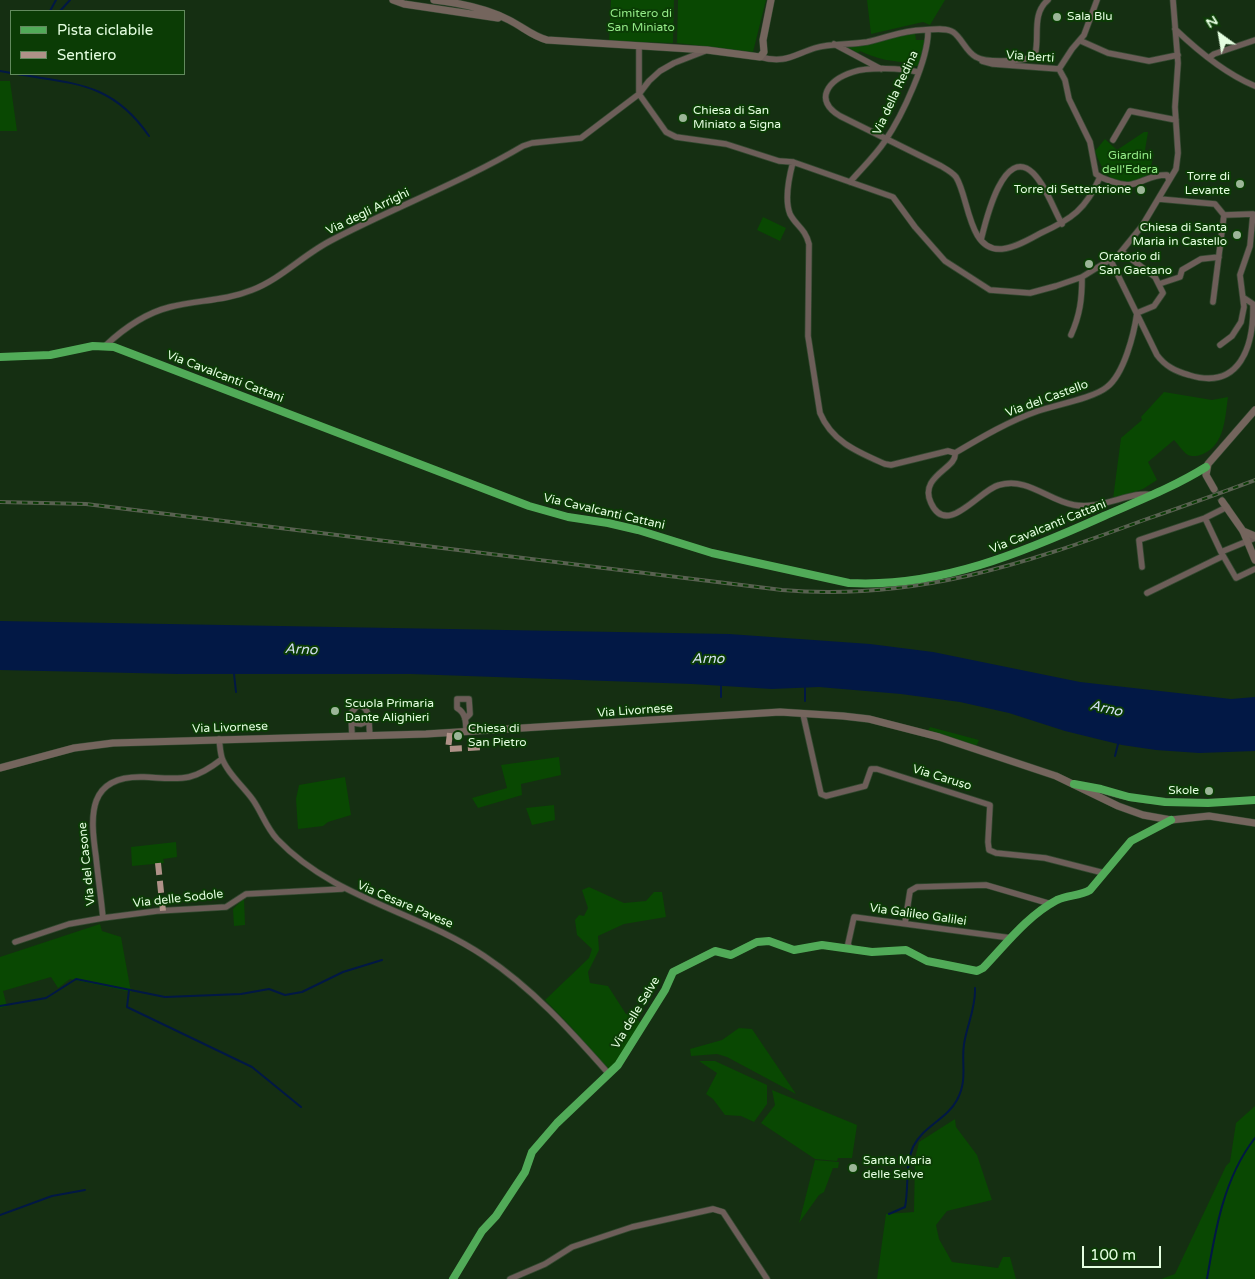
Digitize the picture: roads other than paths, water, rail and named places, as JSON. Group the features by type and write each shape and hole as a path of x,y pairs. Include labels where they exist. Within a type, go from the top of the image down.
{"main road":[{"path":"393,0 511,21"},
{"path":"434,0 487,10 511,21 536,37 547,40 639,48 707,50 757,57 763,40 771,0"},
{"path":"1214,489 1206,477 1206,467 1255,410"},
{"path":"1225,504 1243,531 1255,560"},
{"path":"1243,531 1255,537"},
{"name":"Via Livornese","path":"0,768 66,750 113,743 466,732 780,712 870,719 896,725 1056,776 1118,806 1143,815 1171,820 1209,816 1255,823"}],"street":[{"path":"757,57 777,60 786,59 834,44 867,42 906,30 948,30 954,32 976,57 1022,60 1035,55 1037,22 1048,0"},
{"name":"Via Berti","path":"981,58 985,62 993,64 1059,69 1072,49 1081,41 1097,0"},
{"path":"639,48 639,94 660,125 676,137 726,144 779,161 793,162 875,190 897,200 915,227 945,261 990,290 1030,293 1082,277 1117,255 1159,199 1176,169 1178,56 1173,0"},
{"path":"1175,29 1240,80 1255,86"},
{"name":"Via della Redina","path":"850,182 886,140 925,59 928,30"},
{"path":"1081,41 1108,53 1149,61 1178,56"},
{"path":"1210,57 1253,41"},
{"path":"834,44 883,70"},
{"name":"Via degli Arrighi","path":"105,346 120,333 161,310 234,296 252,290 329,241 370,220 465,178 532,142 581,138 639,94 649,81 660,72 674,63 707,50"},
{"path":"1059,69 1065,80 1069,99 1090,142 1093,167 1100,177 1130,186 1156,174 1167,175 1169,180"},
{"path":"918,72 854,71 831,86 826,94 825,102 828,109 840,116 941,166 953,174 959,183 970,220 980,240 989,247 1004,249 1062,224 1079,212 1091,197 1100,177"},
{"path":"1113,140 1130,111 1176,120"},
{"path":"793,162 789,178 788,208 791,216 806,232 809,244 808,336 820,413 824,424 834,438 844,445 886,464 891,465 948,451 955,452"},
{"path":"980,240 989,209 1002,179 1011,170 1022,168 1032,172 1038,179 1062,224"},
{"path":"1159,199 1215,204 1224,214 1253,214 1250,246 1240,275 1240,284 1244,298 1241,322 1232,336 1220,345"},
{"path":"1213,302 1224,214"},
{"path":"1117,255 1149,271 1159,284 1162,296 1154,306 1137,313"},
{"path":"1117,255 1137,313 1164,364 1190,375 1212,380 1228,373 1242,358 1250,344 1253,320 1253,304 1244,298"},
{"path":"1159,284 1180,277 1182,270 1196,261 1219,257"},
{"path":"1070,335 1079,318 1082,277"},
{"name":"Via del Castello","path":"1137,313 1134,331 1122,365 1106,388 1036,411 955,452 956,456 936,476 929,489 928,496 936,510 949,516 957,515 985,491 1002,484 1025,484 1073,504 1093,506 1142,494 1153,495"},
{"name":"Via Cavalcanti Cattani","path":"0,357 50,354 105,346 135,354 529,506 568,517 608,522 712,553 849,583 871,584 910,580 985,564 1032,548 1153,495 1206,467"},
{"path":"1142,567 1139,540 1205,518 1225,504"},
{"path":"1205,518 1236,578 1255,570"},
{"path":"1147,593 1255,537"},
{"path":"352,736 350,716 352,710 358,705 364,706 368,714 370,735"},
{"path":"350,716 354,723 361,724 366,722 368,714"},
{"name":"Via Caruso","path":"803,714 821,794 826,796 859,789 865,786 871,769 877,769 990,804 989,850 996,853 1029,855 1104,874"},
{"path":"466,719 466,732"},
{"name":"Via Cesare Pavese","path":"219,739 222,760 254,802 264,824 277,839 314,870 343,889 452,936 485,956 559,1017 608,1073"},
{"name":"Via del Casone","path":"103,918 92,826 92,808 98,797 105,788 118,780 130,777 193,778 205,773 222,760"},
{"path":"1074,784 1129,797 1165,802 1208,803 1255,800"},
{"name":"Via delle Selve","path":"453,1279 482,1231 496,1216 524,1172 532,1152 557,1123 627,1052 665,990 673,972 715,951 735,954 761,941 780,943 794,950 822,945 872,952 906,950 927,961 977,971 1031,918 1065,897 1084,893 1097,883 1131,841 1171,820"},
{"path":"905,923 910,891 916,887 986,885 1051,904"},
{"name":"Via delle Sodole","path":"15,942 69,924 103,918 157,911 226,907 246,894 343,889"},
{"name":"Via Galileo Galilei","path":"850,948 848,944 854,917 1011,938"},
{"path":"510,1279 545,1264 572,1247 632,1227 713,1209 723,1212 768,1279"}],"water":[{"name":"Arno","path":"0,621 729,634 870,644 933,652 1080,682 1231,699 1255,697 1255,751 1199,753 1156,750 1122,745 1065,731 1009,713 960,702 901,694 819,687 772,689 692,684 411,674 178,674 0,670"}],"waterway":[{"path":"51,10 56,0"},
{"path":"61,10 70,0"},
{"path":"0,71 10,73"},
{"path":"24,75 74,84 106,95 135,118 149,136"},
{"path":"234,674 236,692"},
{"path":"721,686 721,697"},
{"path":"805,688 805,701"},
{"path":"1115,756 1118,744"},
{"path":"0,1006 46,998 76,979 165,997 241,994 269,989 285,995 302,992 343,972 382,960"},
{"path":"889,1214 905,1207 909,1161 917,1140 953,1107 960,1093 963,1079 963,1051 974,1002 975,988"},
{"path":"129,990 127,1007 252,1067 301,1107"},
{"path":"1207,1279 1222,1205 1228,1187 1244,1153 1255,1138"},
{"path":"0,1215 52,1196 85,1190"}],"tunnel":[{"path":"1214,489 1222,501"}],"railway":[{"path":"0,502 86,504 782,590 830,592 877,590 922,585 1011,565 1099,536 1255,480"}],"place":[{"name":"Sala Blu","path":"1057,17"},
{"name":"Chiesa di San Miniato a Signa","path":"683,118"},
{"name":"Torre di Levante","path":"1240,184"},
{"name":"Torre di Settentrione","path":"1141,190"},
{"name":"Chiesa di Santa Maria in Castello","path":"1237,235"},
{"name":"Oratorio di San Gaetano","path":"1089,264"},
{"name":"Scuola Primaria Dante Alighieri","path":"335,711"},
{"name":"Chiesa di San Pietro","path":"458,736"},
{"name":"Skole","path":"1209,791"},
{"name":"Santa Maria delle Selve","path":"853,1168"}],"park label":[{"name":"Cimitero di San Miniato","path":"641,21"},
{"name":"Giardini dell'Edera","path":"1130,163"}]}
